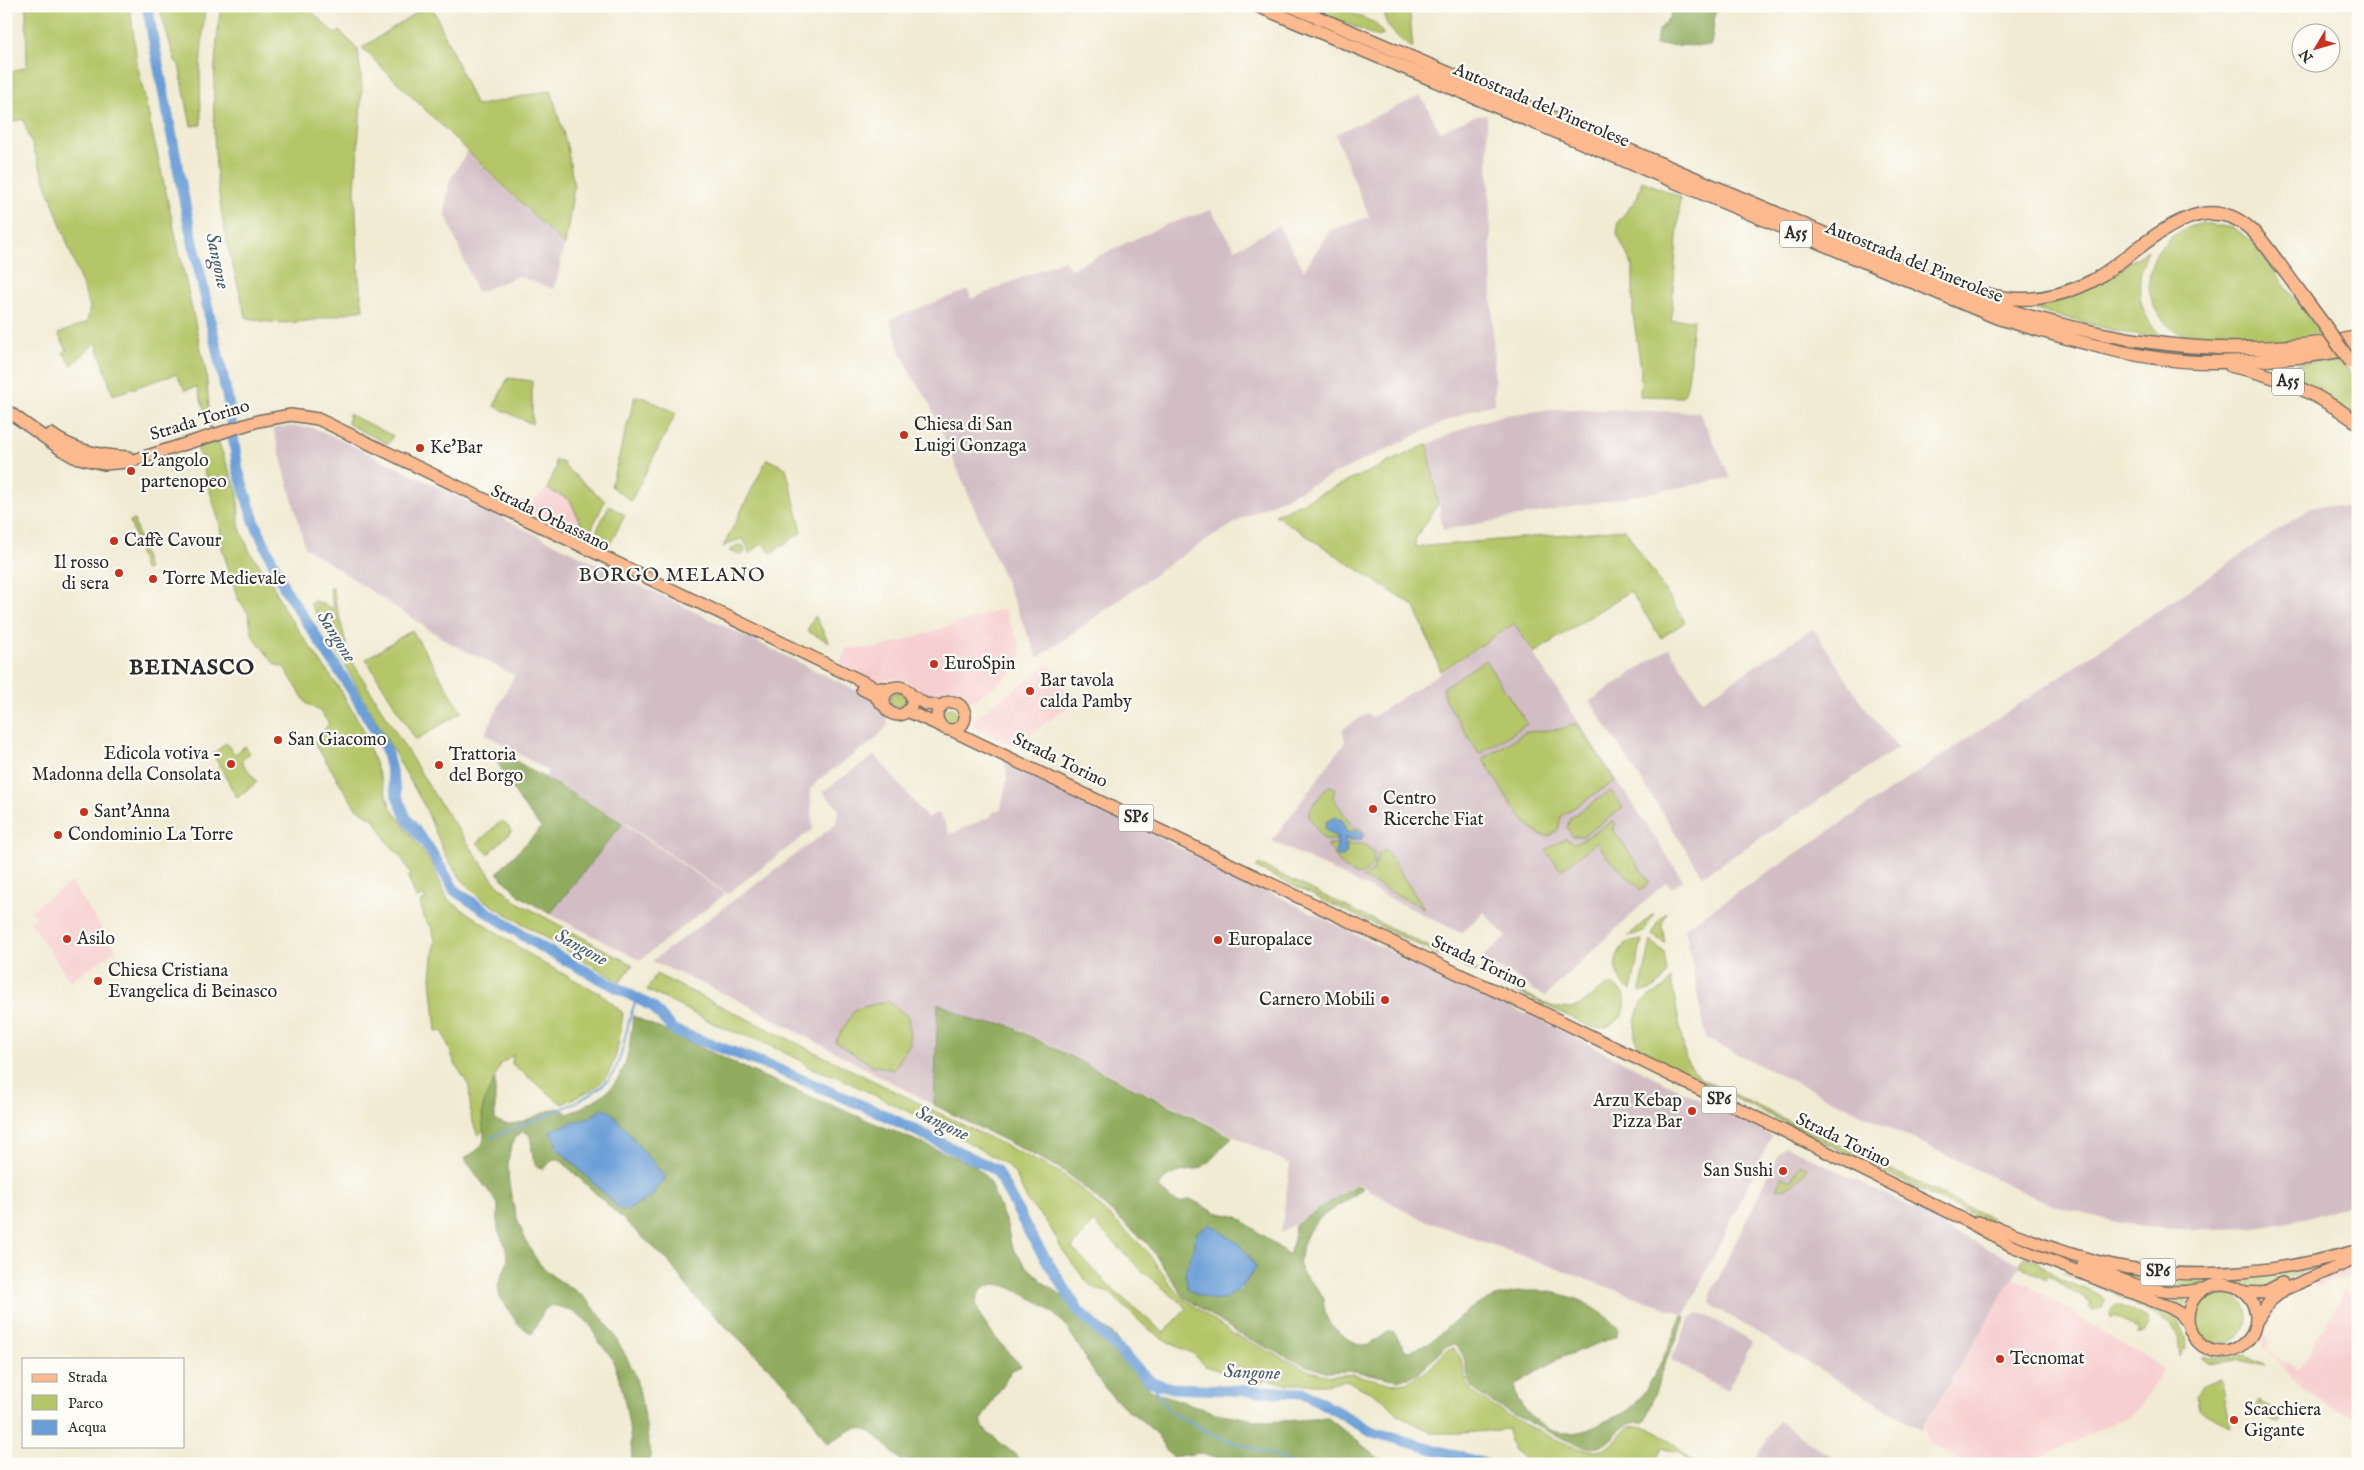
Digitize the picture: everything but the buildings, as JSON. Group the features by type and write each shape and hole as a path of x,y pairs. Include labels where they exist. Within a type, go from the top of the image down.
{"highway":[{"name":"Autostrada del Pinerolese","path":"1258,6 1998,318 2115,350 2209,362 2283,359 2358,348"},
{"name":"Autostrada del Pinerolese","path":"1291,6 1933,280 2037,319 2118,338 2161,345 2219,350 2282,348 2358,337"},
{"path":"1933,280 2012,300 2038,299 2062,294 2094,280 2171,225 2198,214 2218,214 2238,220 2255,232 2354,366"},
{"name":"A55","path":"2209,362 2260,372 2297,386 2331,404 2358,423"}],"main road":[{"name":"Strada Torino","path":"6,401 54,436 78,449 116,456 145,456"},
{"name":"Strada Torino","path":"6,410 53,445 74,457 104,464 128,462 265,420"},
{"name":"Strada Orbassano","path":"265,420 300,415 326,422 876,688 890,688"},
{"name":"Strada Orbassano","path":"265,420 314,425 338,434 874,695 885,707"},
{"path":"964,722 958,728 946,728 907,712 896,715 885,707 884,696 890,688 904,687 910,694 925,704 942,706 952,702 958,705 965,714 964,722 968,733 976,740"},
{"path":"907,712 912,703 910,694"},
{"path":"942,706 937,716 946,728"},
{"name":"Strada Torino","path":"946,728 976,740 1465,977 1540,1011 2029,1253 2177,1311 2188,1323"},
{"name":"Strada Torino","path":"1965,1220 2154,1291 2172,1293 2203,1289"},
{"name":"SP6","path":"1965,1220 1985,1223 2094,1261 2150,1271 2186,1274 2263,1271 2298,1266 2357,1253"},
{"name":"SP6","path":"2357,1253 2285,1289 2269,1302 2244,1344 2223,1352 2203,1346 2192,1335 2188,1323 2190,1305 2203,1289 2226,1284 2244,1292 2264,1293 2357,1253"},
{"path":"2244,1292 2252,1303 2256,1322"}],"shaded area":[{"path":"1421,96 1440,131 1472,117 1487,114 1495,404 1469,411 1433,427 1246,516 1175,560 1038,658 928,400 912,377 898,345 890,319 968,290 971,299 1064,260 1070,269 1165,225 1211,210 1235,249 1279,226 1304,270 1330,230 1369,217 1335,134"},
{"path":"467,152 564,246 558,277 553,289 518,276 477,293 445,213 449,182"},
{"path":"1558,409 1699,412 1731,478 1443,530 1429,444 1473,424 1504,415"},
{"path":"291,426 313,428 333,436 872,698 885,713 888,720 887,726 875,740 819,779 810,790 813,829 727,894 624,822 545,777 548,771 485,734 514,675 448,642 305,547 273,428"},
{"path":"547,489 570,500 585,531 582,538 529,513 536,498"},
{"path":"2325,505 2358,508 2358,1201 2309,1218 2258,1228 2172,1230 2121,1223 2061,1208 2036,1198 1706,1039 1685,928 2311,508"},
{"path":"1004,609 1020,646 1021,656 1014,671 974,701 953,696 951,690 943,690 938,699 929,699 907,681 896,679 877,682 844,666 840,662 847,648 879,648"},
{"name":"Centro Ricerche Fiat","path":"1514,625 1683,880 1671,888 1666,882 1545,996 1533,990 1525,982 1480,959 1506,937 1484,912 1461,933 1272,841 1345,742 1343,729 1368,713 1371,718","holes":["1485,660 1526,724 1444,687","1577,723 1615,781 1561,816 1533,731 1561,729","1328,786 1335,793 1333,796 1353,827 1360,828 1362,840 1325,840 1309,817 1309,811","1622,808 1583,836 1572,836","1613,821 1612,828 1650,882 1641,890 1607,857 1597,842 1545,850 1569,841 1579,842","1378,856 1423,907 1362,879 1374,870"]},
{"path":"1813,628 1863,705 1898,748 1703,876 1590,701 1669,648 1703,700"},
{"path":"1050,663 1073,703 1014,746 973,727 972,720"},
{"path":"875,755 927,818 937,813 941,815 950,834 992,816 992,813 1001,809 1007,779 1005,762 1481,996 1536,1018 1772,1136 1685,1315 1418,1218 1357,1183 1281,1233 1290,1164 1007,1023 979,1023 938,1004 934,1105 736,999 652,961 835,825 839,809 822,792"},
{"path":"623,823 725,894 640,960 550,914"},
{"path":"71,882 116,950 70,981 30,922 37,918 31,910"},
{"path":"1786,1146 1946,1224 1944,1228 2021,1264 1921,1430 1713,1306 1710,1302 1712,1291 1779,1153"},
{"path":"2358,1263 2358,1271 2340,1280 2334,1279 2317,1288 2314,1283 2283,1298 2263,1333 2267,1336 2270,1344 2267,1348 2284,1365 2287,1362 2299,1369 2344,1291 2358,1299 2358,1421 2305,1391 2265,1348 2260,1335 2263,1320 2279,1297"},
{"path":"2013,1276 2164,1369 2141,1406 2129,1416 2031,1462 2002,1464 1988,1455 1982,1464 1965,1464 1928,1442 1923,1429"},
{"path":"1697,1314 1707,1316 1753,1342 1727,1390 1671,1360 1691,1317"},
{"path":"1778,1421 1842,1464 1749,1464 1752,1457 1756,1458"}],"green space":[{"path":"26,6 130,6 137,63 206,372 211,432 197,387 185,390 176,374 113,395 96,342 72,365 63,353 67,350 58,334 87,322 90,307 23,119 8,123 6,118 6,75 27,66"},
{"path":"159,6 205,6 200,70 201,125 191,126 179,65 175,61"},
{"path":"221,6 306,6 335,34 340,31 358,50 362,87 355,190 359,280 363,309 319,319 290,323 261,321 246,317 227,243 215,155 215,65"},
{"path":"426,6 432,6 476,106 551,90 567,146 574,187 565,246 362,48"},
{"path":"1306,6 1336,6 1375,23 1384,35 1378,37"},
{"path":"1385,6 1409,6 1413,48 1396,36 1388,25 1385,19"},
{"path":"1678,6 1716,6 1711,46 1655,45 1658,32"},
{"path":"1642,181 1680,197 1671,321 1694,319 1689,373 1682,397 1640,396 1641,370 1633,313 1633,267 1617,234 1618,222 1637,198"},
{"path":"2202,223 2234,228 2252,241 2322,336 2237,344 2204,342 2174,330 2153,305 2149,290 2150,274 2154,259 2163,245 2177,233"},
{"path":"2148,250 2141,274 2140,298 2143,310 2149,320 2166,339 2120,332 2013,304 2096,284"},
{"path":"2339,358 2358,383 2358,418 2266,369"},
{"path":"508,378 532,381 532,424 494,406"},
{"path":"635,396 643,397 676,413 631,501 611,486"},
{"path":"349,414 393,436 388,444 348,424"},
{"path":"218,441 238,493 239,526 250,552 271,581 285,611 339,688 362,727 391,808 432,864 448,900 541,962 601,994 623,1013 613,1065 602,1082 594,1088 562,1104 512,1064 513,1055 500,1065 483,1106 485,1129 478,1136 471,1117 469,1086 455,1064 443,1032 436,1031 431,977 435,940 432,928 425,920 420,903 426,899 424,896 416,898 408,877 411,875 400,855 388,843 375,820 355,807 314,742 329,724 321,712 307,704 284,667 276,665 253,637 248,613 238,599 222,548 220,525 197,447"},
{"path":"1428,444 1438,504 1415,540 1416,547 1625,529 1685,622 1661,638 1630,591 1534,653 1514,624 1441,671 1415,607 1275,515"},
{"path":"767,459 786,468 802,532 771,553 763,543 749,554 747,545 742,539 723,547"},
{"path":"555,461 563,462 564,466 605,501 590,532 582,527 570,500 547,489 556,468"},
{"path":"609,506 625,515 609,546 593,538"},
{"path":"134,520 148,569 144,570 130,521"},
{"path":"737,545 744,546 745,552 742,555 729,551"},
{"path":"332,587 348,651 353,663 435,796 494,881 517,902 633,965 620,982 480,898 462,880 446,857 425,807 310,603 313,600 334,609 330,589"},
{"path":"815,616 829,642 807,631"},
{"path":"412,630 462,712 416,740 366,659"},
{"path":"1485,660 1527,724 1479,754 1444,698 1444,687"},
{"path":"898,692 904,694 906,700 904,706 898,708 892,706 890,700 892,694"},
{"path":"951,708 959,716 951,724 943,716"},
{"path":"1577,723 1615,781 1561,816 1558,830 1553,834 1548,836 1540,834 1531,828 1521,817 1483,759 1526,732 1561,729"},
{"path":"226,743 235,754 245,746 250,753 241,761 257,782 237,798 213,754"},
{"path":"493,748 623,823 550,914 520,896 497,873 541,828 520,801 491,751"},
{"path":"1330,786 1335,788 1333,797 1353,827 1360,828 1364,832 1361,840 1324,840 1309,817 1309,811 1326,788"},
{"path":"1611,791 1623,808 1583,836 1572,836 1567,827 1571,817"},
{"path":"502,820 512,831 488,854 477,843"},
{"path":"1613,821 1616,825 1612,828 1650,882 1641,890 1607,857 1597,842 1561,870 1545,850 1566,838 1574,843 1579,842"},
{"path":"1327,844 1364,844 1374,852 1374,864 1365,873 1355,875 1342,866"},
{"path":"1385,849 1424,908 1362,878 1374,870 1378,854"},
{"path":"1259,864 1548,1005 1563,1008 1578,1006 1607,986 1613,986 1619,989 1625,997 1624,1011 1621,1017 1611,1025 1598,1028 1591,1027 1256,868"},
{"path":"1667,912 1662,924 1665,943 1652,935 1657,923"},
{"path":"1654,913 1644,932 1628,936"},
{"path":"1642,939 1631,990 1623,984 1618,976 1616,960 1619,952 1625,945"},
{"path":"1651,941 1664,952 1667,972 1656,986 1640,992"},
{"path":"656,974 1057,1171 1070,1179 1145,1249 1173,1288 1183,1298 1231,1333 1310,1371 1330,1376 1353,1374 1393,1384 1407,1382 1428,1370 1447,1350 1453,1349 1461,1358 1466,1380 1471,1390 1493,1407 1531,1428 1570,1445 1596,1451 1606,1448 1629,1427 1639,1426 1648,1428 1665,1437 1695,1464 1691,1464 1678,1451 1675,1452 1662,1448 1654,1464 1531,1464 1514,1450 1509,1442 1508,1429 1463,1433 1432,1433 1399,1415 1382,1398 1345,1380 1326,1384 1286,1384 1267,1380 1256,1383 1205,1366 1194,1354 1170,1343 1148,1329 1110,1293 1095,1289 1086,1281 1061,1248 1049,1225 1028,1202 1015,1174 1007,1165 949,1131 837,1077 808,1067 800,1060 760,1041 723,1028 647,990","holes":["1093,1222 1141,1270 1187,1308 1164,1333 1118,1294 1072,1248"]},
{"path":"1671,979 1686,1060 1699,1078 1991,1218 1990,1221 1966,1212 1645,1054 1640,1049 1635,1036 1637,1014 1643,1002 1664,988"},
{"path":"888,1001 908,1016 910,1043 894,1070 872,1065 835,1042 855,1009"},
{"path":"938,1003 979,1023 1006,1024 1232,1137 1203,1166 1171,1175 1162,1182 1159,1188 1171,1199 1180,1203 1190,1199 1215,1212 1238,1217 1289,1255 1294,1239 1295,1225 1356,1185 1363,1188 1318,1220 1307,1235 1300,1256 1300,1268 1322,1295 1326,1315 1330,1323 1339,1333 1358,1344 1370,1345 1388,1332 1393,1331 1406,1351 1415,1349 1430,1342 1463,1314 1482,1303 1502,1295 1523,1291 1544,1291 1584,1302 1602,1313 1618,1328 1617,1336 1560,1358 1516,1384 1515,1387 1518,1400 1533,1418 1551,1430 1561,1433 1571,1433 1593,1428 1631,1408 1638,1401 1653,1378 1682,1315 1686,1317 1666,1361 1646,1418 1643,1422 1626,1425 1604,1444 1588,1448 1526,1421 1479,1394 1469,1381 1462,1354 1454,1345 1445,1347 1417,1374 1399,1380 1354,1371 1326,1372 1302,1364 1239,1334 1183,1296 1147,1243 1072,1177 1056,1166 934,1105","holes":["1197,1232 1256,1268 1239,1292 1194,1248"]},
{"path":"633,1016 762,1076 974,1165 988,1179 1007,1225 1011,1245 1024,1264 1048,1286 1114,1335 1150,1390 1216,1413 1268,1422 1328,1418 1386,1464 1230,1464 1200,1453 1172,1457 1154,1432 1117,1401 1106,1389 1069,1331 1054,1314 1026,1295 999,1284 990,1285 983,1289 977,1298 976,1305 979,1314 992,1334 1021,1366 1012,1370 981,1420 983,1427 988,1433 1027,1464 904,1464 873,1433 858,1428 827,1443 802,1403 782,1380 695,1297 668,1261 559,1159 554,1159 543,1169 538,1168 535,1164 529,1134 523,1131 513,1142 509,1158 508,1176 517,1217 524,1236 540,1264 550,1274 582,1296 593,1307 609,1327 633,1370 639,1388 651,1464 632,1464 626,1405 618,1374 613,1361 598,1341 593,1329 585,1319 575,1312 551,1305 544,1310 532,1334 518,1324 500,1298 498,1285 508,1261 505,1245 498,1230 498,1204 464,1158 480,1147 483,1142 483,1108 495,1079 495,1119 502,1123 517,1123 559,1108 568,1114 601,1096 611,1087 619,1077 624,1066 631,1036","holes":["603,1108 611,1112 664,1176 664,1182 655,1189 653,1196 627,1210 621,1210 555,1146 569,1128"]},
{"path":"1800,1164 1808,1168 1798,1180 1786,1188 1776,1188 1782,1176 1791,1181"},
{"path":"2025,1257 2037,1261 2058,1278 2102,1296 2105,1300 2102,1307 2093,1310 2089,1307 2091,1303 2048,1276 2045,1280 2021,1265 2020,1261"},
{"path":"2100,1265 2142,1273 2314,1266 2264,1290 2249,1289 2237,1282 2222,1279 2193,1287 2158,1289"},
{"path":"2063,1272 2175,1316 2185,1337 2186,1349 2183,1349 2180,1356 2178,1335 2170,1323 2107,1290"},
{"path":"2221,1291 2235,1295 2243,1303 2247,1317 2243,1331 2235,1339 2221,1343 2207,1339 2199,1331 2195,1317 2199,1303 2207,1295"},
{"path":"2144,1292 2189,1296 2183,1309"},
{"path":"2116,1305 2120,1305 2147,1319 2149,1325 2144,1334 2137,1334 2139,1330 2115,1316 2111,1319 2110,1314"},
{"path":"2245,1355 2265,1366 2236,1359 2208,1363 2202,1358"},
{"path":"2221,1379 2231,1427 2199,1409 2197,1397 2203,1386"},
{"path":"2258,1401 2284,1416 2280,1424 2254,1409"}],"water":[{"path":"1336,817 1343,821 1346,831 1359,830 1364,834 1358,840 1345,838 1347,852 1342,857 1337,856 1335,851 1337,845 1336,836 1330,834 1325,828 1327,821"},
{"path":"603,1108 611,1112 665,1177 664,1182 655,1189 653,1196 627,1210 621,1210 555,1146 557,1141 549,1133 553,1129 591,1117"},
{"path":"1210,1224 1241,1246 1256,1267 1235,1293 1219,1299 1200,1296 1188,1289 1185,1272 1194,1248 1197,1232"}],"waterway":[{"name":"Sangone","path":"147,6 187,215 228,400 238,470 254,521 285,589 351,689 386,749 397,796 406,818 429,848 455,891 541,947 653,1007 673,1030 770,1066 880,1113 996,1170 1030,1234 1078,1310 1151,1382 1172,1388 1304,1393 1373,1432 1485,1464"},
{"path":"492,1137 557,1111 603,1085 617,1066 630,1017 637,999"},
{"path":"1151,1382 1171,1413 1220,1438 1282,1458 1291,1464"}],"place":[{"name":"Chiesa di San Luigi Gonzaga","path":"904,435"},
{"name":"Ke'Bar","path":"420,448"},
{"name":"L'angolo partenopeo","path":"131,471"},
{"name":"Caffè Cavour","path":"114,541"},
{"name":"Il rosso di sera","path":"119,573"},
{"name":"Torre Medievale","path":"153,579"},
{"name":"EuroSpin","path":"934,664"},
{"name":"Bar tavola calda Pamby","path":"1030,691"},
{"name":"San Giacomo","path":"278,740"},
{"name":"Edicola votiva - Madonna della Consolata","path":"231,764"},
{"name":"Trattoria del Borgo","path":"439,765"},
{"name":"Centro Ricerche Fiat","path":"1373,809"},
{"name":"Sant'Anna","path":"84,812"},
{"name":"Condominio La Torre","path":"58,835"},
{"name":"Asilo","path":"67,939"},
{"name":"Europalace","path":"1218,940"},
{"name":"Chiesa Cristiana Evangelica di Beinasco","path":"98,981"},
{"name":"Carnero Mobili","path":"1385,1000"},
{"name":"Arzu Kebap Pizza Bar","path":"1692,1111"},
{"name":"San Sushi","path":"1783,1171"},
{"name":"Tecnomat","path":"2000,1359"},
{"name":"Scacchiera Gigante","path":"2234,1420"}],"district":[{"name":"BORGO MELANO","path":"672,575"},
{"name":"BEINASCO","path":"192,668"}]}
